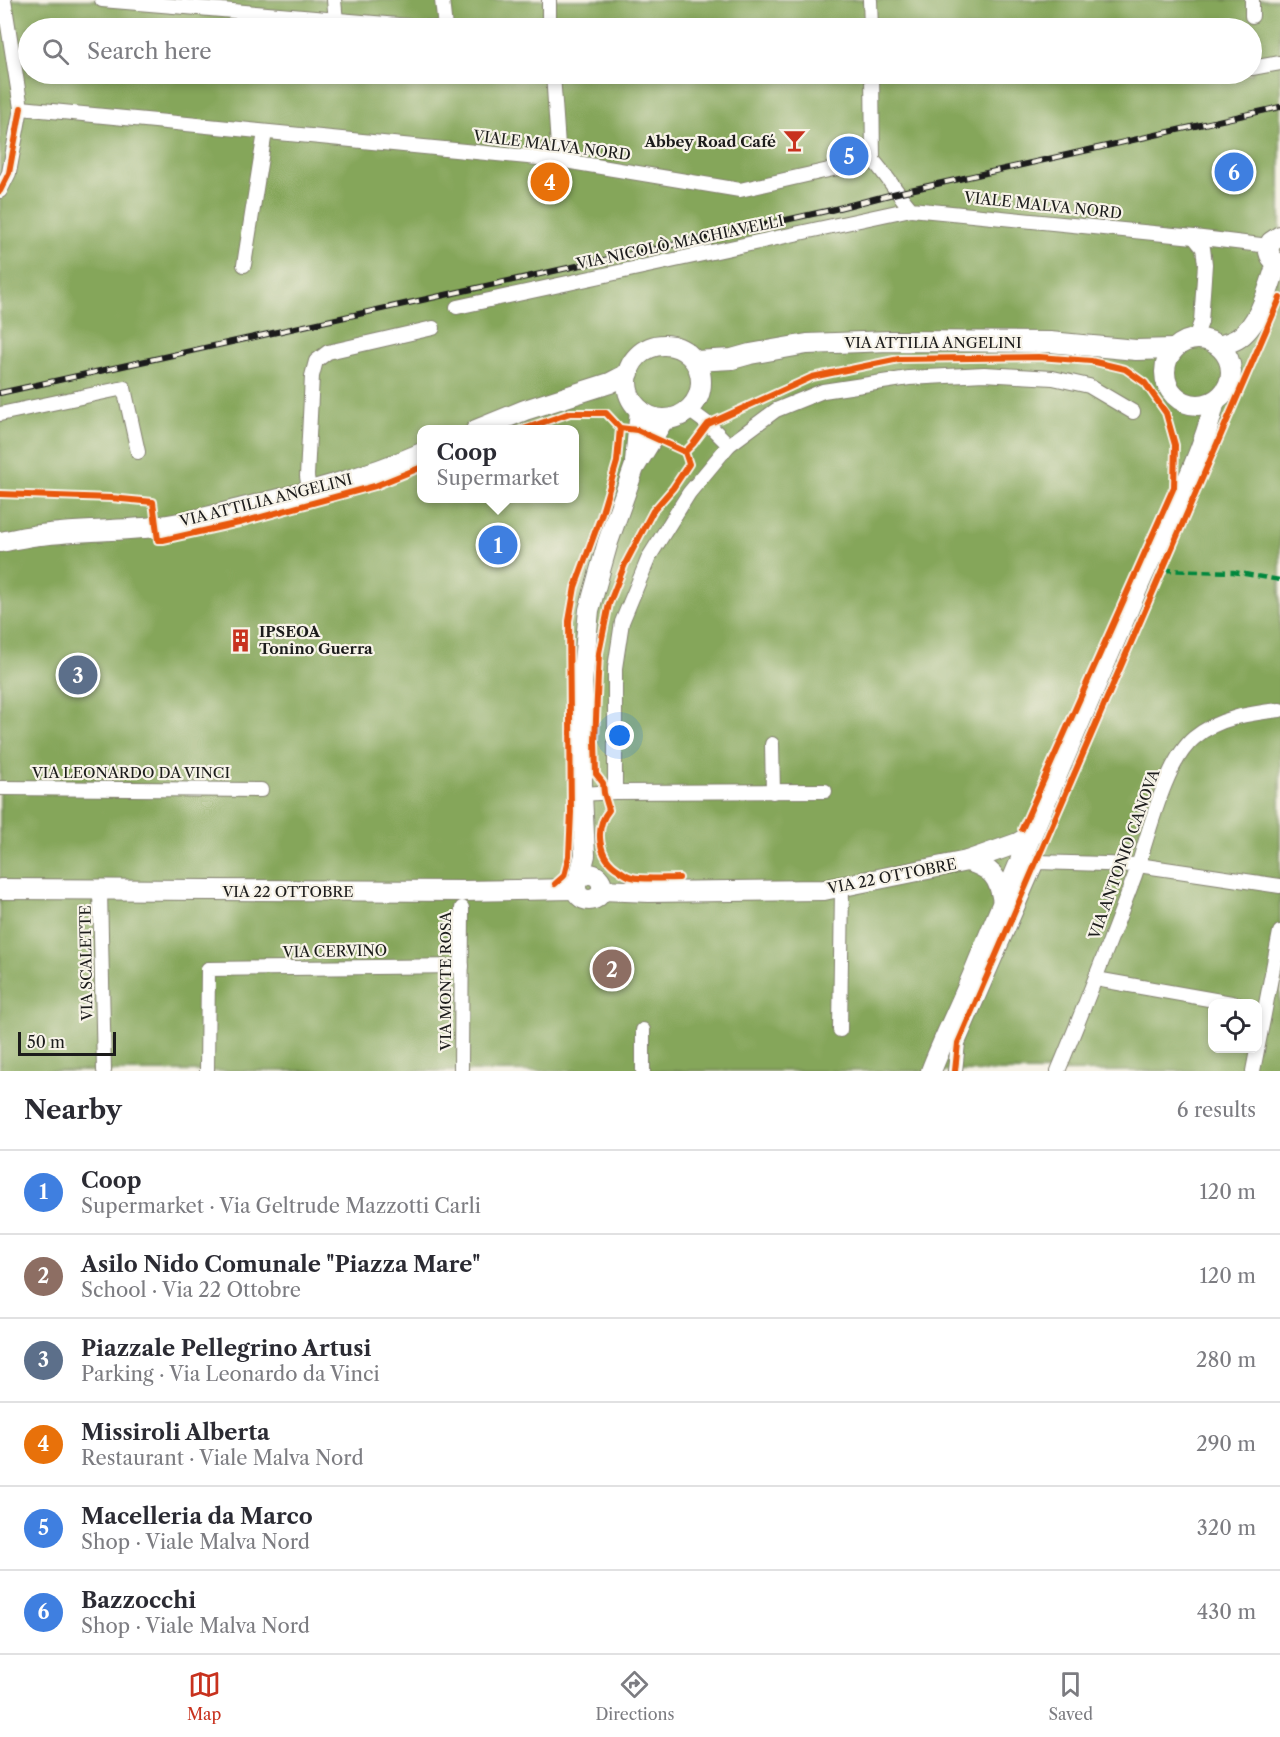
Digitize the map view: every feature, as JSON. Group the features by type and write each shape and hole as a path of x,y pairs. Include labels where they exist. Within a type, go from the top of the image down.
{"street":[{"path":"0,191 9,174 21,108 4,0"},
{"path":"102,0 303,18"},
{"path":"334,0 336,18"},
{"path":"442,0 444,18"},
{"path":"549,0 549,18"},
{"path":"870,0 873,18"},
{"path":"1252,0 1252,16"},
{"path":"1262,66 1280,63"},
{"path":"554,84 559,159"},
{"path":"872,84 873,160 911,209"},
{"name":"VIALE MALVA NORD","path":"21,108 559,159 740,190 873,160"},
{"path":"244,265 265,132"},
{"name":"VIALE MALVA NORD","path":"911,209 1194,237 1276,252"},
{"name":"VIA NICOLÒ MACHIAVELLI","path":"457,307 911,209"},
{"path":"1191,339 1197,333 1201,322 1204,264 1203,248 1194,237"},
{"path":"1228,342 1231,378 1228,387 1215,400 1206,405 1187,404 1169,390 1164,369 1167,358 1181,343 1201,338 1228,342 1248,330 1262,307 1276,252"},
{"path":"309,491 307,476 312,376 316,361 328,352 433,328"},
{"name":"VIA ATTILIA ANGELINI","path":"695,362 732,359 807,344 890,341 1050,342 1136,350 1173,350"},
{"path":"572,394 610,397 636,405 655,418 673,418 689,410 695,403 701,386 700,373 695,362 679,348 658,346 648,349 633,363 628,382 629,392 636,405 634,468"},
{"name":"VIA ATTILIA ANGELINI","path":"1136,350 1151,358 1164,369"},
{"name":"VIA ATTILIA ANGELINI","path":"701,386 732,359"},
{"path":"486,425 572,394 610,383 629,373"},
{"path":"615,792 615,668 622,622 649,557 689,493 729,445 776,410 823,391 909,378 984,374 1053,378 1089,386 1133,412"},
{"path":"0,414 124,388 138,452"},
{"path":"931,1071 1148,564 1198,456 1215,400"},
{"path":"1187,404 1197,426 1198,456"},
{"path":"689,410 708,424 729,445"},
{"path":"588,884 582,794 582,682 589,610 608,543 634,468 664,419"},
{"name":"VIA ATTILIA ANGELINI","path":"0,542 41,535 157,527 190,521 309,491 386,468 417,455"},
{"name":"VIA ANTONIO CANOVA","path":"1058,1071 1096,979 1162,792 1175,765 1188,744 1203,731 1238,717 1280,710"},
{"path":"772,744 773,792"},
{"name":"VIA LEONARDO DA VINCI","path":"0,788 261,790"},
{"path":"582,794 825,791"},
{"name":"VIA 22 OTTOBRE","path":"0,890 463,891 588,884 824,891 967,861 1018,843 1030,836"},
{"path":"967,861 984,866 996,877 1001,887 1003,902"},
{"path":"955,1071 958,1043 1037,862 1138,865 1280,886"},
{"path":"840,1030 842,888"},
{"name":"VIA SCALETTE","path":"100,890 104,1071"},
{"name":"VIA MONTE ROSA","path":"461,1071 462,908"},
{"path":"1280,932 1262,1008 1280,1011"},
{"name":"VIA CERVINO","path":"207,1071 208,969 462,966"},
{"path":"1096,979 1209,999"},
{"path":"643,1030 643,1071"},
{"path":"941,1071 944,1038"},
{"path":"1253,1071 1256,1053"}],"green space":[{"path":"0,0 1280,0 1280,1071 0,1071"}],"railway":[{"path":"0,393 831,210 897,193 1280,107"}],"marked path":[{"path":"1163,570 1233,572 1280,580"}],"cycle path":[{"path":"0,191 9,173 21,108"},
{"path":"955,1071 958,1043 1280,298"},
{"path":"679,878 628,876 606,858 600,842 601,825 609,810 603,783 596,774 595,741 599,653 609,604 625,564 653,511 673,488 689,464 685,452 708,424 812,377 899,359 1039,357 1091,361 1125,369 1145,383 1166,413 1175,445 1174,487 1022,829"},
{"path":"535,425 570,413 606,413 620,428 637,430 685,452"},
{"path":"555,884 564,876 569,856 571,812 569,621 575,587 601,516 617,462 620,428"},
{"path":"0,494 111,498 153,502 158,540 163,540 239,523 375,486 417,469"}],"place":[{"name":"Abbey Road Café","path":"794,141"},
{"name":"Macelleria da Marco","path":"849,156"},
{"name":"Bazzocchi","path":"1234,172"},
{"name":"Missiroli Alberta","path":"550,182"},
{"name":"Coop","path":"498,545"},
{"name":"IPSEOA Tonino Guerra","path":"241,640"},
{"name":"Piazzale Pellegrino Artusi","path":"78,675"},
{"name":"Asilo Nido Comunale \"Piazza Mare\"","path":"612,969"}]}
